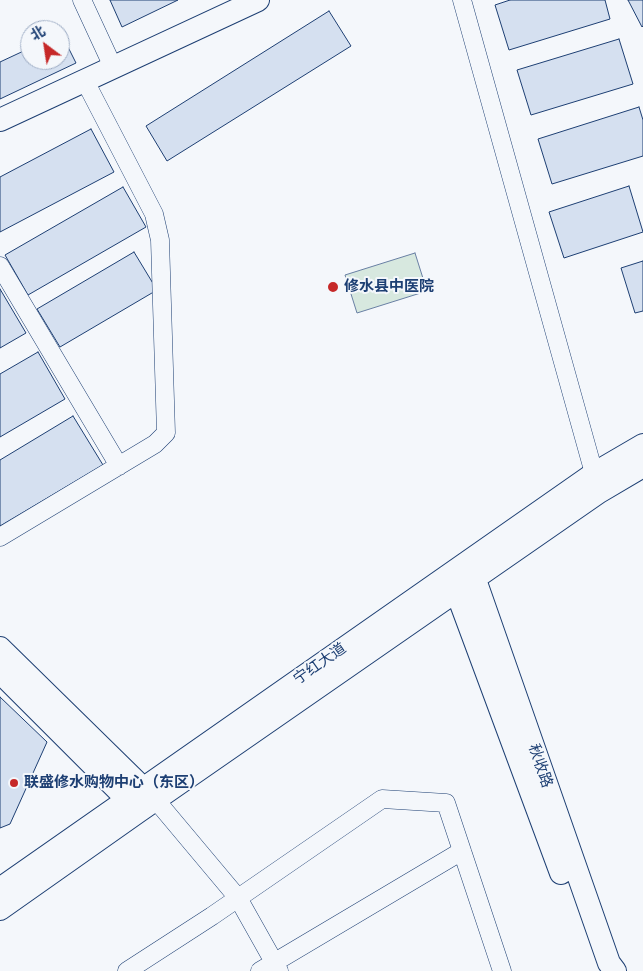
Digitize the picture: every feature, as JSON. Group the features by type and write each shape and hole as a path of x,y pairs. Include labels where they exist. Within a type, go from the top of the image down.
{"main road":[{"path":"0,120 258,0"},
{"name":"宁红大道","path":"0,889 141,799 597,482 643,445"},
{"name":"宁红大道","path":"597,482 643,466"},
{"name":"秋收路","path":"464,574 594,962 602,971"},
{"name":"秋收路","path":"464,574 609,963 615,971"},
{"path":"0,648 141,799"},
{"path":"0,672 141,799"},
{"name":"宁红大道","path":"0,909 141,799"}],"street":[{"path":"82,0 113,67"},
{"path":"462,0 597,482"},
{"path":"0,537 155,444 166,433 160,240 154,214 85,81"},
{"path":"0,266 119,466"},
{"path":"141,799 238,898 271,968 462,851"},
{"path":"127,971 238,898 382,799 446,803 502,971"}],"shaded area":[{"path":"415,253 427,291 357,313 345,275"}],"building":[{"path":"110,0 178,0 122,27"},
{"path":"510,0 605,0 610,19 509,50 495,5"},
{"path":"628,0 643,0 642,27"},
{"path":"329,11 351,46 167,161 146,126"},
{"path":"619,39 633,84 531,115 517,70"},
{"path":"70,51 76,63 70,66"},
{"path":"20,53 20,70 61,70 0,99 0,62"},
{"path":"639,107 643,120 643,156 552,184 538,139"},
{"path":"91,129 114,172 0,232 0,177"},
{"path":"629,186 643,232 564,258 549,212"},
{"path":"123,187 146,227 28,295 5,255"},
{"path":"134,252 157,290 60,347 37,309"},
{"path":"643,261 643,311 635,313 621,268"},
{"path":"0,289 26,333 0,348"},
{"path":"38,352 65,399 0,437 0,374"},
{"path":"73,416 103,465 0,526 0,460"},
{"name":"联盛修水购物中心（东区）","path":"0,697 47,742 10,824 0,828"}],"place":[{"name":"修水县中医院","path":"333,287"},
{"name":"联盛修水购物中心（东区）","path":"14,783"}]}
